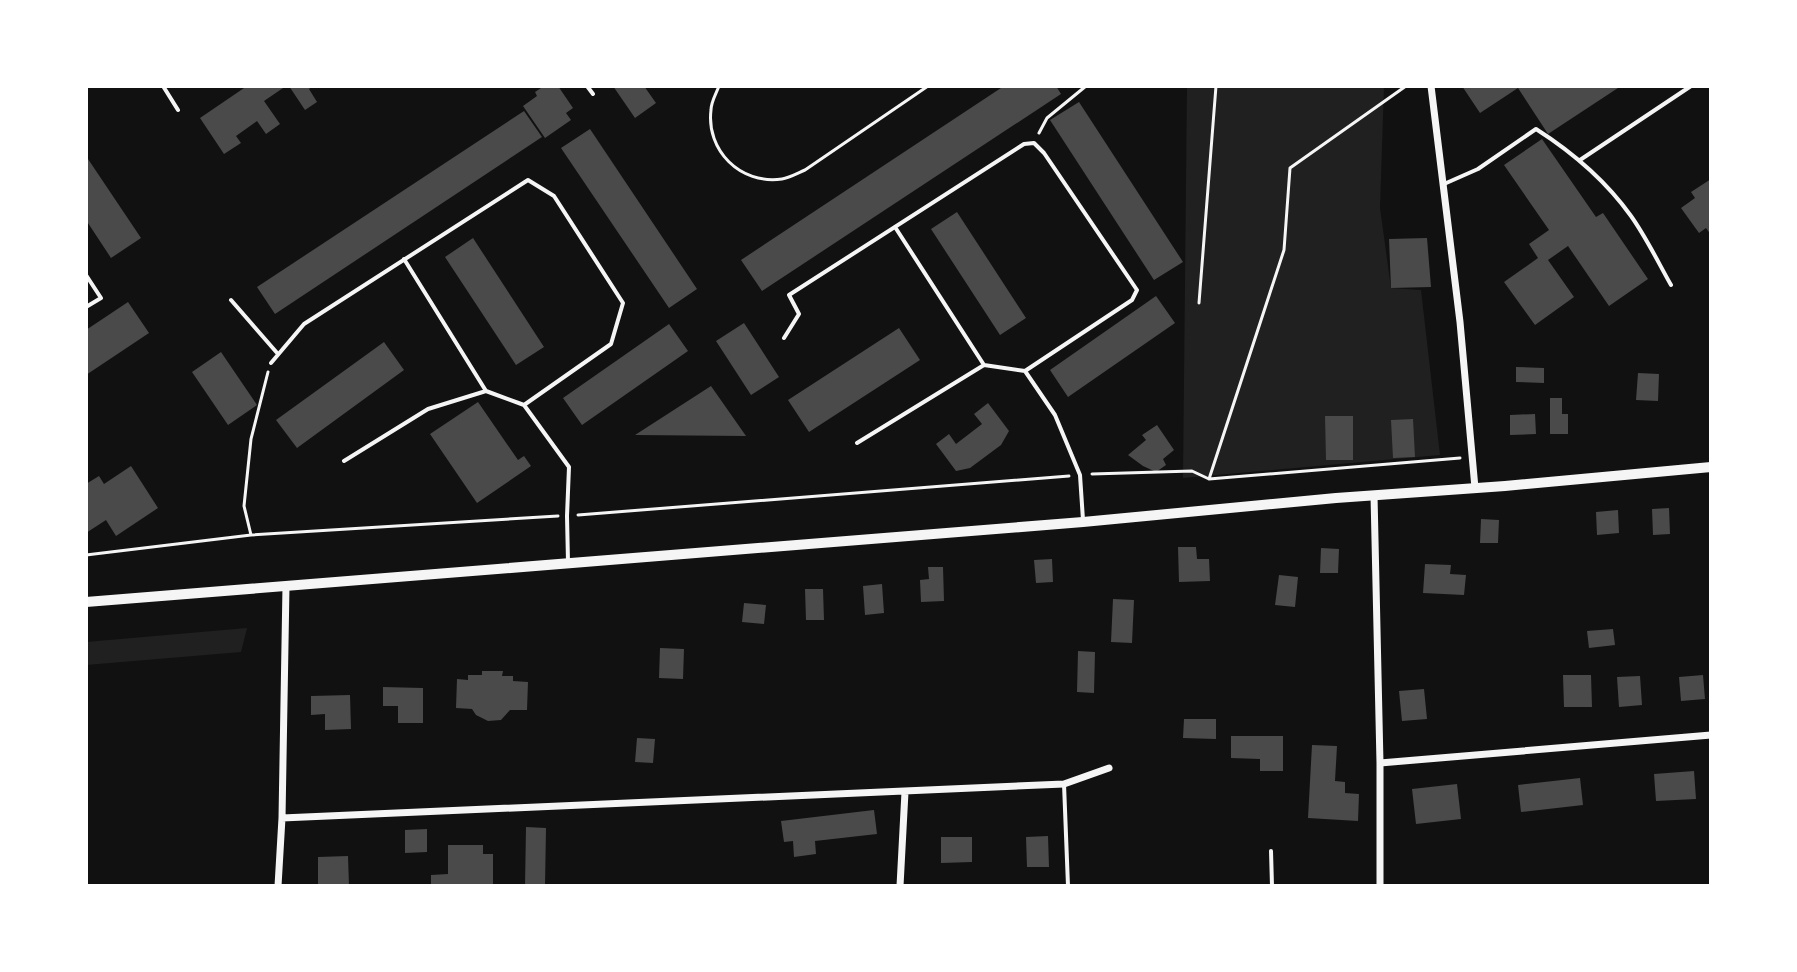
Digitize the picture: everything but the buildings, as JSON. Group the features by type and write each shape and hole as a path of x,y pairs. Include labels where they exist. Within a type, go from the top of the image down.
{"main road":[{"path":"86,602 1083,522 1711,467"}],"street":[{"path":"1431,86 1460,322 1475,488"},
{"path":"1374,495 1380,886"},
{"path":"278,886 286,586"},
{"path":"1380,763 1711,735"},
{"path":"282,818 1064,784 1109,768"},
{"path":"900,886 905,792"}],"lane":[{"path":"163,86 178,110"},
{"path":"587,86 593,94"},
{"path":"1579,161 1691,86"},
{"path":"1444,184 1478,169 1536,129 1559,143 1593,172 1631,215 1671,285"},
{"path":"784,338 799,314 789,295 1024,144 1034,143 1044,153 1137,290 1132,300 1025,371 984,365 857,443"},
{"path":"271,363 304,324 528,180 554,196 623,303 611,344 524,405"},
{"path":"895,227 984,365"},
{"path":"404,259 486,391"},
{"path":"86,275 101,298 86,307"},
{"path":"231,300 278,354"},
{"path":"1025,371 1055,415 1080,475 1083,522"},
{"path":"344,461 428,409 486,391 524,405 569,467 568,562"},
{"path":"1064,784 1068,886"},
{"path":"1271,851 1272,886"}],"path":[{"path":"719,86 711,107 711,131 720,153 737,170 759,179 783,179 805,170 928,86"},
{"path":"1034,143 1047,118 1086,86"},
{"path":"1199,303 1216,86"},
{"path":"1209,479 1284,250 1290,168 1406,86"},
{"path":"251,535 244,506 251,439 271,363"},
{"path":"86,555 251,535 567,516 1080,475 1192,471 1209,479 1472,457"}],"shaded area":[{"path":"1187,86 1384,86 1380,208 1391,288 1421,290 1440,455 1183,478"},
{"path":"247,628 241,652 86,665 86,642"}]}
